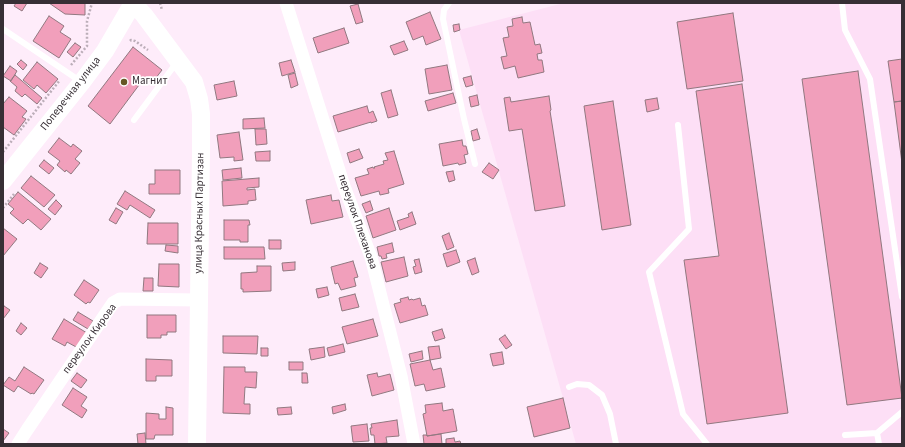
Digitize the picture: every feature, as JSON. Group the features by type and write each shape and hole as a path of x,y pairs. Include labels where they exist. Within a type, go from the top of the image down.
{"street":[{"name":"улица Красных Партизан","path":"133,3 144,15 194,82 199,99 201,114 201,158 197,444"},
{"name":"Поперечная улица","path":"3,181 105,51 133,3"},
{"name":"переулок Плеханова","path":"286,3 344,186 370,257 401,376 414,444"},
{"name":"переулок Кирова","path":"18,444 113,303 120,299 198,300"}],"lane":[{"path":"449,3 444,10 443,19 475,164"},
{"path":"842,3 846,30 870,79 902,293"},
{"path":"3,29 82,82"},
{"path":"134,120 178,60"},
{"path":"678,125 689,229 649,272 683,414 707,444"},
{"path":"569,387 577,384 589,385 602,395 610,414 616,444"},
{"path":"845,435 877,433 902,412"},
{"path":"877,433 879,444"}],"path":[{"path":"3,152 86,46 87,21 92,3"}],"shaded area":[{"path":"564,3 902,3 902,444 576,444 459,30"}],"building":[{"path":"16,3 27,3 22,11 14,6"},
{"path":"49,3 85,3 85,15 65,14"},
{"path":"358,4 363,22 356,24 350,6"},
{"path":"430,12 441,39 426,45 423,36 413,40 406,22"},
{"path":"733,13 743,81 687,89 677,22"},
{"path":"49,16 64,26 60,32 71,39 59,58 33,41"},
{"path":"522,17 523,23 530,22 535,45 540,44 542,53 537,54 538,60 542,60 544,72 518,78 515,66 504,69 501,57 507,56 503,38 509,37 507,27 513,26 512,19"},
{"path":"459,24 460,30 454,32 453,25"},
{"path":"344,28 349,43 318,53 313,38"},
{"path":"404,41 408,50 394,55 390,46"},
{"path":"75,43 81,47 73,57 67,52"},
{"path":"133,47 162,70 152,83 145,77 110,124 88,106"},
{"path":"902,59 902,101 894,102 888,61"},
{"path":"21,60 27,65 23,70 17,64"},
{"path":"291,60 295,72 282,76 279,63"},
{"path":"37,62 58,79 46,93 37,85 34,89 23,80"},
{"path":"447,65 452,90 429,94 425,69"},
{"path":"10,66 17,71 11,81 3,76"},
{"path":"858,71 902,398 847,405 802,79"},
{"path":"295,73 298,85 291,88 288,75"},
{"path":"15,75 42,98 37,104 25,94 22,97 15,91 17,87 10,81"},
{"path":"471,76 473,85 466,87 463,78"},
{"path":"234,81 237,96 217,100 214,85"},
{"path":"742,84 788,413 707,424 684,260 719,256 696,91"},
{"path":"391,90 398,115 388,118 381,93"},
{"path":"453,93 456,103 428,111 425,101"},
{"path":"477,95 479,105 471,107 469,97"},
{"path":"549,96 565,206 535,211 522,129 509,131 504,98 510,97 511,102"},
{"path":"9,97 27,111 22,117 26,119 14,135 3,127 3,104"},
{"path":"657,98 659,109 647,112 645,100"},
{"path":"613,101 631,225 602,230 584,106"},
{"path":"902,101 902,163 894,102"},
{"path":"367,106 369,113 373,111 377,121 338,132 333,116"},
{"path":"264,118 265,128 243,129 243,119"},
{"path":"255,129 266,129 267,144 256,145"},
{"path":"477,129 480,139 473,141 471,131"},
{"path":"239,132 243,160 234,161 234,157 220,158 217,135"},
{"path":"59,138 71,147 73,144 82,151 75,159 80,163 71,174 66,170 65,172 57,165 60,161 48,152"},
{"path":"462,140 463,146 466,146 468,154 464,155 466,163 443,166 439,144"},
{"path":"359,149 363,158 350,163 347,153"},
{"path":"270,151 270,161 256,161 255,152"},
{"path":"394,151 404,184 388,189 389,193 380,195 379,191 361,196 355,178 369,174 367,169 373,167 375,168 374,167 384,164 383,161 388,160 385,153"},
{"path":"44,160 54,168 49,174 39,166"},
{"path":"489,163 499,170 493,179 482,172"},
{"path":"241,168 242,178 223,180 222,170"},
{"path":"155,170 180,170 180,194 149,194 149,184 155,184"},
{"path":"453,171 455,180 449,182 446,172"},
{"path":"31,176 55,195 44,207 21,188"},
{"path":"259,178 259,187 247,188 247,190 255,189 256,200 248,201 248,204 223,206 222,181"},
{"path":"125,191 155,210 150,218 130,205 127,210 117,204"},
{"path":"18,192 51,219 41,230 28,219 23,224 10,213 14,209 8,204"},
{"path":"331,195 332,201 339,200 343,217 311,224 306,200"},
{"path":"56,200 62,206 55,215 48,209"},
{"path":"370,201 373,210 366,213 362,204"},
{"path":"116,208 123,212 116,224 109,220"},
{"path":"389,208 396,230 373,238 366,216"},
{"path":"412,212 416,224 400,230 397,221 409,217 408,214"},
{"path":"224,220 249,220 250,225 248,225 248,242 240,242 240,240 224,240"},
{"path":"148,223 178,223 178,244 147,244"},
{"path":"3,228 17,239 3,256"},
{"path":"449,233 454,247 447,250 442,236"},
{"path":"269,240 281,240 281,249 269,249"},
{"path":"392,243 394,252 386,254 387,258 382,259 381,256 379,256 377,247"},
{"path":"166,245 178,246 178,253 165,251"},
{"path":"224,247 264,247 265,259 224,259"},
{"path":"456,250 460,262 447,267 443,254"},
{"path":"404,257 408,276 386,282 381,262"},
{"path":"475,258 479,272 472,275 467,261"},
{"path":"419,259 422,272 415,274 413,267 416,266 414,260"},
{"path":"353,261 358,277 354,278 356,286 341,290 338,283 335,284 331,267"},
{"path":"295,262 295,270 283,271 282,263"},
{"path":"40,263 48,268 41,278 34,273"},
{"path":"159,264 179,264 179,287 158,286"},
{"path":"257,266 271,266 271,291 243,292 243,289 241,289 241,273 257,272"},
{"path":"144,278 153,278 153,291 143,291"},
{"path":"84,280 99,290 90,303 88,302 86,304 74,295"},
{"path":"327,287 329,295 318,298 316,289"},
{"path":"355,294 359,307 342,311 339,298"},
{"path":"408,297 409,300 420,298 422,306 425,305 428,315 400,323 394,304 401,302 400,299"},
{"path":"4,306 10,310 3,319 3,308"},
{"path":"78,312 93,321 88,329 73,320"},
{"path":"147,315 176,315 176,332 167,332 167,335 161,335 161,338 147,338"},
{"path":"64,319 87,333 78,348 67,342 65,346 52,339"},
{"path":"373,319 378,336 347,344 342,327"},
{"path":"21,323 27,328 21,335 16,331"},
{"path":"442,329 445,338 435,341 432,332"},
{"path":"505,335 512,345 506,349 499,339"},
{"path":"223,336 258,336 257,354 223,353"},
{"path":"343,344 345,352 329,356 327,348"},
{"path":"439,346 441,358 430,360 428,347"},
{"path":"324,347 325,357 311,360 309,349"},
{"path":"261,348 268,348 268,356 261,356"},
{"path":"422,351 423,359 411,362 409,354"},
{"path":"502,352 504,364 493,366 490,354"},
{"path":"146,359 172,360 172,376 156,376 156,381 146,381"},
{"path":"430,360 433,370 441,368 445,387 426,391 424,384 415,386 410,364"},
{"path":"289,362 303,362 303,370 289,370"},
{"path":"24,367 44,380 34,394 31,394 18,386 14,392 3,385 9,377 15,381"},
{"path":"224,367 245,367 245,372 257,372 256,388 245,387 244,404 250,404 250,414 223,413"},
{"path":"77,373 87,380 81,388 71,381"},
{"path":"302,373 307,373 308,383 302,383"},
{"path":"377,373 378,377 390,374 394,390 372,396 367,375"},
{"path":"73,388 87,397 81,406 87,410 82,418 62,405"},
{"path":"563,398 570,428 534,437 527,407"},
{"path":"442,403 443,411 453,409 457,431 427,436 423,414 426,413 425,405"},
{"path":"345,404 346,410 333,414 332,407"},
{"path":"166,407 173,408 173,435 155,435 154,439 146,439 146,413 159,414 159,419 166,419"},
{"path":"291,407 292,414 278,415 277,408"},
{"path":"397,420 399,436 386,437 387,443 375,444 374,435 371,435 371,424"},
{"path":"367,424 369,441 353,442 351,426"},
{"path":"3,429 9,433 3,441"},
{"path":"145,433 146,444 138,444 137,434"},
{"path":"441,434 442,444 424,444 423,435 427,436"},
{"path":"454,438 455,442 460,441 461,444 446,444 446,439"}],"place":[{"name":"Магнит","path":"124,82"}]}
